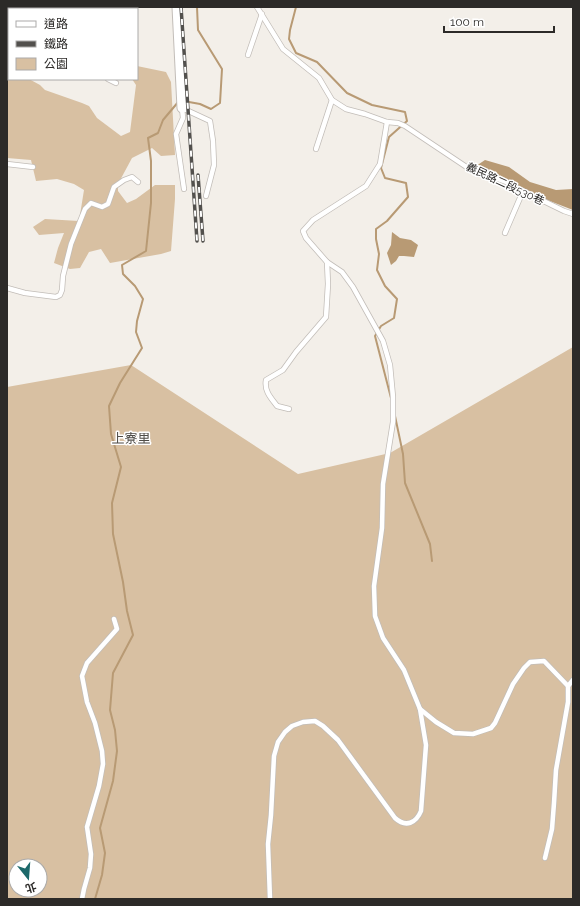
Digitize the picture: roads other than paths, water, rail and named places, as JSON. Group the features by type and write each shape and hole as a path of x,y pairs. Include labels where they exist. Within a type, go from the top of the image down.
{"street":[{"path":"177,7 182,108"}],"lane":[{"path":"258,7 283,49 319,78 332,100 316,149"},
{"path":"248,55 262,14"},
{"path":"110,80 116,83"},
{"name":"義民路二段530巷","path":"332,100 346,108 386,122 398,123 405,126 468,168 506,182 522,191 573,214"},
{"path":"182,108 183,118 176,134 184,189"},
{"path":"182,108 210,121 214,165 206,196"},
{"path":"270,899 268,844 274,756 278,742 285,732 292,726 304,722 316,721 338,740 398,822 405,824 409,823 418,818 421,811 426,745 420,709 404,670 383,638 375,616 374,586 382,528 383,484 393,422 393,397 390,365 383,341 353,287 342,272 327,262 306,238 303,231 313,220 366,186 380,164 386,122"},
{"path":"7,164 33,167"},
{"path":"7,288 25,293 56,297 60,295 71,244 85,209 91,203 102,207 108,204 114,187 124,180 132,177 138,182"},
{"path":"505,233 522,191"},
{"path":"290,409 277,406 266,390 266,380 283,370 296,352 326,317 328,284 327,262"},
{"path":"82,899 90,868 91,854 87,827 99,786 103,764 102,751 95,723 87,702 82,676 87,663 117,629 114,618"},
{"path":"420,709 436,722 454,733 472,734 491,728 495,723 513,684 530,662 544,661 568,686"},
{"path":"545,858 552,829 556,770 568,702 568,686 573,680"}],"waterway":[{"path":"189,102 200,104 211,109 220,103 222,69 198,30 197,7"},
{"path":"296,7 289,39 296,53 317,62 347,93 372,105 405,112 407,121 389,137 381,168 385,178 406,183 408,197 387,221 376,229 379,254 377,270 385,286 397,299 394,318 381,326 375,336 391,398"},
{"path":"95,899 102,875 105,853 100,828 113,781 117,751 115,730 110,710 113,673 133,635 127,611 123,582 113,534 112,503 121,467 111,434 109,406 120,383 142,348 136,332 137,321 143,299 135,286 123,274 122,265 146,251 151,203 151,161 148,138 158,133 163,120 179,101"},
{"path":"395,416 403,454 405,483 430,544 432,561"}],"railway":[{"path":"181,7 197,241"},
{"path":"198,175 203,241"}],"district":[{"name":"上寮里","path":"131,438"}]}
